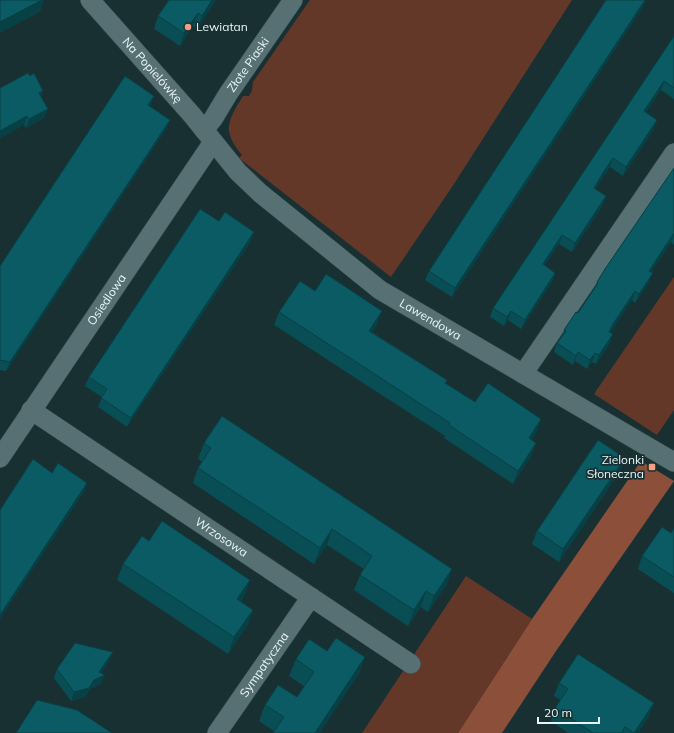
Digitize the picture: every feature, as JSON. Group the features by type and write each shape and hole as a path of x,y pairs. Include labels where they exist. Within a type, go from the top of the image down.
{"street":[{"name":"Na Popielówkę","path":"90,0 209,136"},
{"name":"Złote Piaski","path":"209,136 213,119 228,94 293,0"},
{"name":"Lawendowa","path":"209,136 238,172 260,193 380,290 674,462"},
{"name":"Osiedlowa","path":"0,458 209,136"},
{"path":"523,374 674,154"},
{"name":"Wrzosowa","path":"32,410 411,664"},
{"name":"Sympatyczna","path":"217,733 311,597"}],"shaded area":[{"path":"310,0 572,0 452,187 391,277 239,158 242,155 231,139 229,126 234,112 243,96 249,96 252,91 253,82"},
{"path":"674,277 674,410 657,435 594,394"},
{"path":"641,461 674,481 556,651 502,733 458,733 532,619"},
{"path":"466,576 532,619 458,733 362,733"}],"building":[{"path":"0,0 42,0 0,22"},
{"path":"169,0 212,0 202,16 198,13 184,33 158,16"},
{"path":"606,0 645,0 455,288 429,271"},
{"path":"674,36 674,88 664,81 644,111 657,120 626,167 613,158 604,171 594,188 606,196 575,243 562,235 543,264 555,273 525,320 511,311 507,317 493,308"},
{"path":"28,73 30,76 34,73 43,91 39,93 48,109 29,119 27,116 0,131 0,88"},
{"path":"125,76 154,96 148,105 170,120 10,362 0,360 0,266"},
{"path":"674,168 674,233 649,271 653,273 639,294 635,291 613,324 609,332 613,334 599,355 595,353 590,360 578,352 576,356 557,343 566,331 564,330 576,312 578,313 598,283 597,282 605,269"},
{"path":"200,209 219,221 225,212 254,232 131,418 101,398 107,389 89,377"},
{"path":"326,274 382,311 369,331 447,380 445,383 475,402 488,383 541,419 529,438 536,443 518,471 449,425 450,423 279,312 300,281 315,291"},
{"path":"222,416 452,569 434,596 426,591 414,610 360,575 372,556 352,542 332,529 320,548 198,468 211,448 204,443"},
{"path":"598,440 625,458 563,549 537,531"},
{"path":"33,459 52,473 58,463 87,483 0,615 0,510"},
{"path":"162,521 250,580 237,599 253,610 234,637 123,564 142,536 149,541"},
{"path":"662,527 671,533 674,528 674,577 642,556"},
{"path":"336,638 365,657 315,733 273,733 284,717 265,705 278,685 297,697 314,672 296,659 309,639 327,651"},
{"path":"75,643 113,652 99,672 105,675 94,680 89,688 74,692 57,669"},
{"path":"578,654 654,703 634,733 625,727 621,733 593,733 555,708 568,689 559,683"},
{"path":"37,700 77,710 112,733 16,733"}],"place":[{"name":"Lewiatan","path":"188,27"},
{"name":"Zielonki Słoneczna","path":"652,467"}]}
